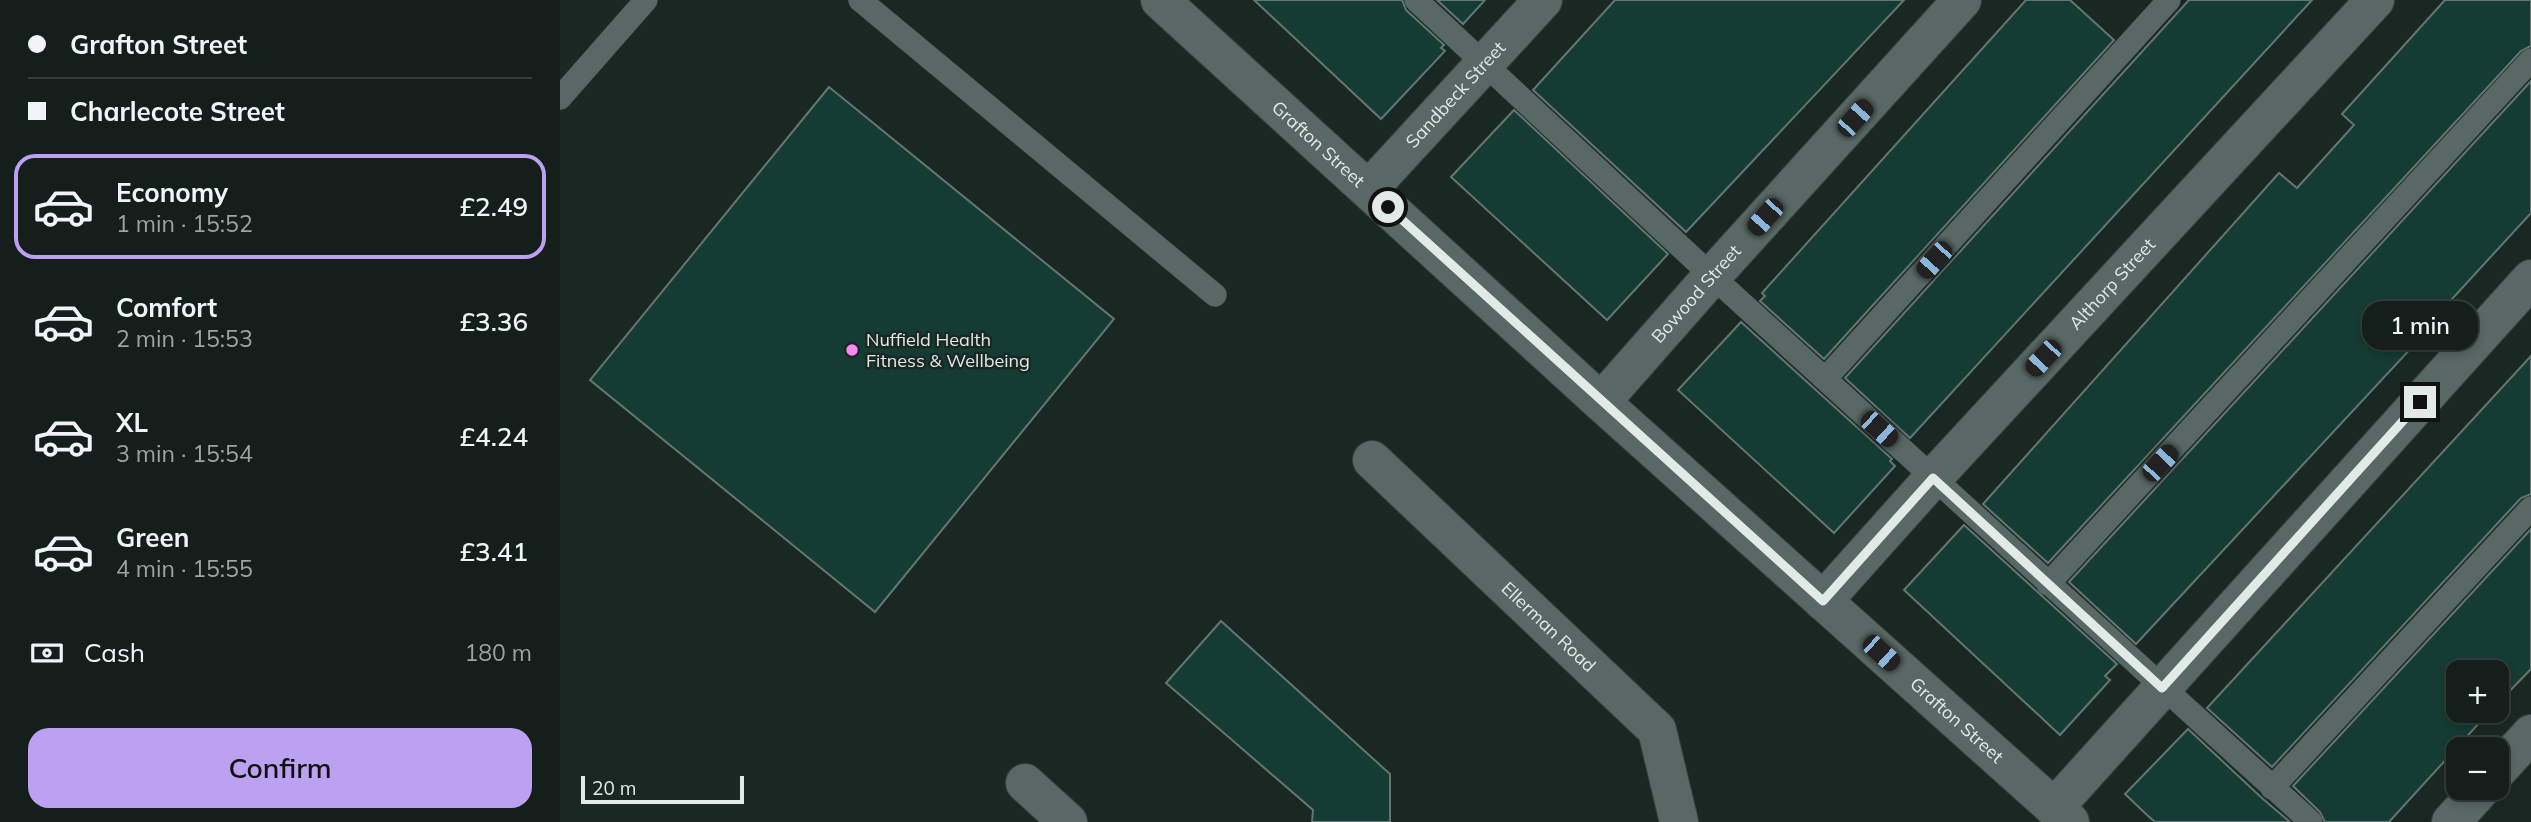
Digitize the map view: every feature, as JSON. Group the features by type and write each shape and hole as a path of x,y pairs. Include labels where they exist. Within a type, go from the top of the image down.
{"street":[{"name":"Grafton Street","path":"1160,0 1601,402 2062,815"},
{"name":"Sandbeck Street","path":"1369,189 1543,0"},
{"name":"Bowood Street","path":"1601,402 1962,0"},
{"name":"Althorp Street","path":"1823,601 1933,478 2375,0"},
{"path":"2062,815 2162,688 2531,279"},
{"name":"Ellerman Road","path":"1372,460 1657,730 1679,822"},
{"path":"2509,758 2531,734"},
{"path":"1026,783 1068,822"},
{"path":"2451,822 2471,800"}],"lane":[{"path":"560,98 646,0"},
{"path":"860,0 1215,295"},
{"path":"1416,0 1712,276 2311,822"},
{"path":"1825,379 2168,0"},
{"path":"2048,584 2531,60"},
{"path":"2273,788 2531,508"}],"building":[{"path":"1254,0 1402,0 1406,10 1444,45 1441,48 1445,51 1381,119"},
{"path":"1437,0 1485,0 1463,24"},
{"path":"1615,0 1904,0 1686,232 1533,90"},
{"path":"2026,0 2070,0 2114,40 1824,359 1760,301 1765,296 1762,293"},
{"path":"2189,0 2312,0 1910,438 1845,378"},
{"path":"2445,0 2531,0 2531,46 2521,51 2048,563 1983,504 2279,173 2297,188 2354,125 2342,114"},
{"path":"2531,81 2531,213 2440,312 2442,315 2136,644 2069,582"},
{"name":"Nuffield Health Fitness & Wellbeing","path":"829,87 1114,319 875,612 590,380"},
{"path":"1514,110 1668,254 1607,320 1451,177"},
{"path":"1741,322 1892,459 1890,461 1895,466 1834,533 1678,390"},
{"path":"2531,356 2531,494 2521,498 2272,767 2207,708"},
{"path":"1964,525 2117,664 2105,676 2110,680 2060,735 1904,590"},
{"path":"2531,529 2531,669 2509,692 2509,660 2446,660 2446,723 2479,723 2466,737 2446,737 2446,759 2389,822 2325,822 2320,812 2293,786"},
{"path":"1221,621 1390,774 1390,822 1312,822 1313,810 1166,683"},
{"path":"2188,729 2290,822 2155,822 2147,815 2125,794"}],"place":[{"name":"Nuffield Health Fitness & Wellbeing","path":"852,350"}],"route":[{"path":"1388,207 1823,601 1933,478 2162,688 2420,402"}]}
